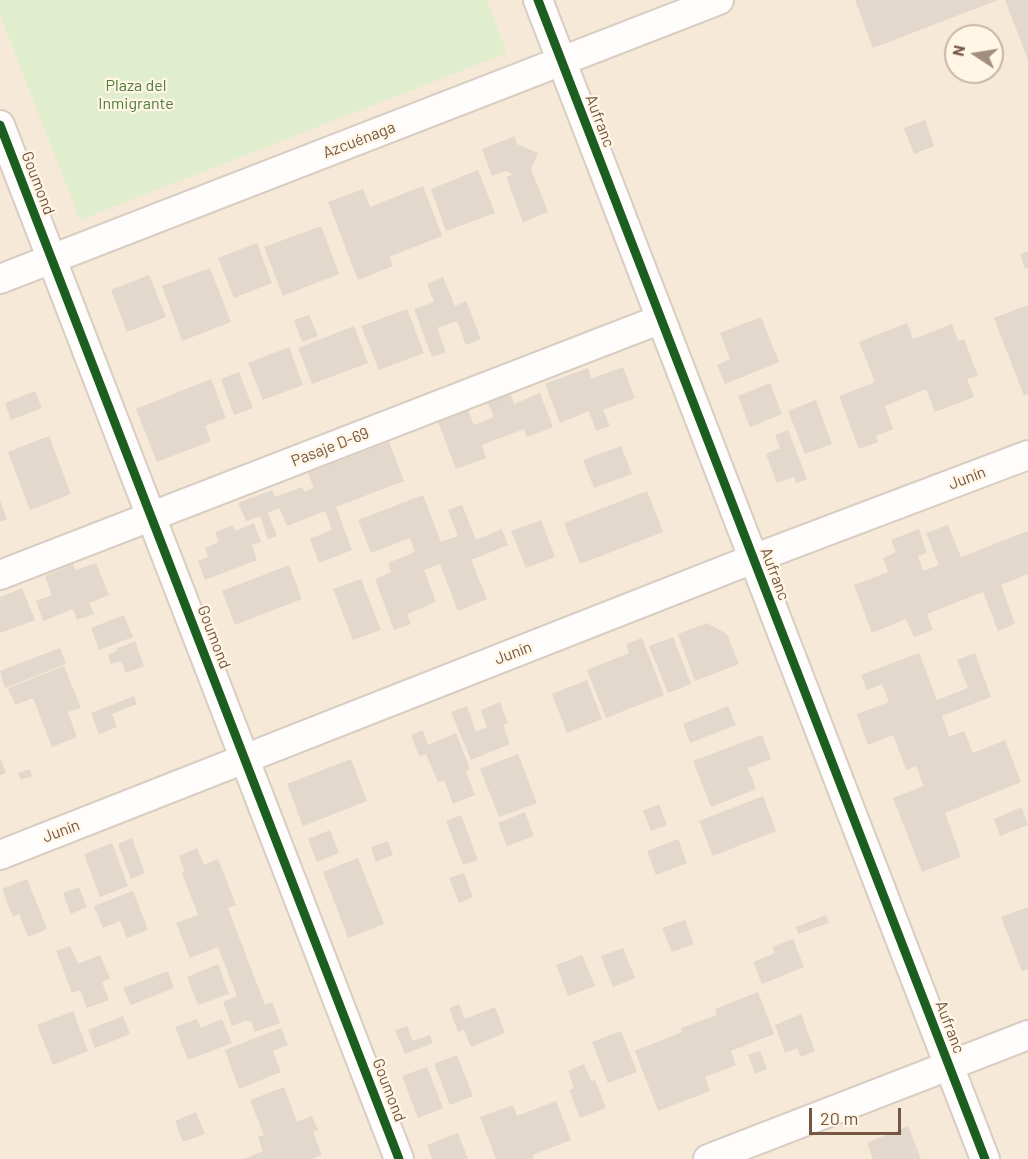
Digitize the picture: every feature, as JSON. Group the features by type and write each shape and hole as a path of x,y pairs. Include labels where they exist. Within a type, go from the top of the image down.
{"street":[{"name":"Aufranc","path":"538,0 985,1159"},
{"name":"Azcuénaga","path":"0,279 718,0"},
{"name":"Goumond","path":"0,126 399,1159"},
{"name":"Pasaje D-69","path":"0,575 661,319"},
{"name":"Junín","path":"0,855 753,559 1028,455"},
{"path":"708,1159 1028,1035"}],"shaded area":[{"path":"0,0 1028,0 1028,1159 0,1159"}],"green space":[{"name":"Plaza del Inmigrante","path":"0,0 487,0 507,53 80,220 0,15"}],"building":[{"path":"855,0 998,0 873,48"},
{"path":"1005,0 1028,0 1028,60"},
{"path":"925,120 934,146 914,154 904,128"},
{"path":"515,136 517,144 538,153 531,169 548,212 523,222 506,177 514,174 505,171 492,176 482,149"},
{"path":"478,170 495,213 446,231 431,189"},
{"path":"423,186 442,236 389,257 393,266 358,280 328,202 363,189 370,207"},
{"path":"321,226 339,274 283,296 264,247"},
{"path":"257,243 272,283 234,298 218,258"},
{"path":"1028,251 1028,268 1025,269 1020,254"},
{"path":"210,268 231,322 182,341 162,286"},
{"path":"149,275 166,317 127,332 111,290"},
{"path":"443,277 455,306 466,301 481,339 466,345 457,321 437,328 446,352 432,357 414,309 434,302 427,284"},
{"path":"1028,305 1028,394 1024,396 994,318"},
{"path":"407,309 424,353 379,370 361,326"},
{"path":"309,315 318,336 302,342 294,320"},
{"path":"761,317 779,362 725,384 717,365 730,359 720,333"},
{"path":"907,323 913,339 952,324 958,341 964,339 978,376 967,379 974,397 935,412 926,389 885,406 893,429 876,436 878,442 859,449 839,396 875,382 859,342"},
{"path":"354,326 368,363 312,384 298,348"},
{"path":"289,347 303,385 263,400 248,363"},
{"path":"623,367 635,398 603,410 610,426 596,431 589,411 560,423 545,384 588,368 591,379"},
{"path":"239,372 253,408 234,415 221,379"},
{"path":"211,379 226,418 205,426 211,441 157,462 136,409"},
{"path":"770,383 782,414 750,427 738,396"},
{"path":"35,391 42,408 11,420 5,403"},
{"path":"510,392 514,404 540,393 553,427 527,437 524,429 482,445 486,458 456,469 438,422 468,410 474,425 494,417 487,401"},
{"path":"816,400 832,444 805,454 788,411"},
{"path":"788,430 807,479 796,483 794,477 777,483 766,454 780,448 775,435"},
{"path":"49,436 71,494 30,510 8,452"},
{"path":"389,442 404,481 336,507 352,550 319,563 310,539 332,530 325,511 287,526 279,508 268,513 277,536 268,539 260,516 246,521 238,503 272,490 275,497 302,487 304,492 314,488 308,473"},
{"path":"621,446 632,474 594,488 583,460"},
{"path":"647,491 663,532 580,564 564,523"},
{"path":"423,495 441,542 458,536 448,510 462,505 476,540 502,529 508,545 471,560 487,599 458,611 440,564 424,570 436,602 407,614 411,624 394,630 375,579 391,572 388,563 415,552 410,538 371,553 358,520"},
{"path":"0,500 7,519 0,522"},
{"path":"541,520 555,557 526,568 511,531"},
{"path":"254,523 261,542 252,545 257,560 205,580 198,561 208,557 205,548 219,542 215,532 233,525 235,531"},
{"path":"948,525 961,557 1028,531 1028,574 1001,585 1015,624 998,631 983,592 927,614 933,630 914,637 906,619 872,633 854,585 888,572 883,558 896,552 891,540 919,529 927,553 918,556 923,571 939,565 926,533"},
{"path":"96,563 109,595 89,603 94,614 77,620 73,609 43,621 36,601 52,595 45,576 73,564 76,570"},
{"path":"289,565 302,599 235,625 222,591"},
{"path":"361,579 381,630 353,640 333,589"},
{"path":"22,588 35,620 0,633 0,597"},
{"path":"124,615 133,637 99,650 91,628"},
{"path":"707,623 727,634 739,664 695,681 678,634"},
{"path":"673,637 691,684 668,693 649,646"},
{"path":"642,638 664,695 606,718 587,670 629,653 626,644"},
{"path":"135,641 144,666 126,673 121,661 111,664 108,655"},
{"path":"60,648 66,664 5,688 0,671"},
{"path":"919,653 937,700 968,688 957,660 975,653 991,697 942,716 949,737 964,731 973,753 1005,740 1021,782 945,813 961,857 922,872 893,798 924,786 916,766 906,770 893,735 868,745 857,714 889,702 882,684 867,690 861,675"},
{"path":"64,666 81,708 68,712 77,737 52,747 33,698 15,705 8,688"},
{"path":"587,680 602,719 567,733 552,694"},
{"path":"134,696 137,704 112,714 117,727 99,734 91,713"},
{"path":"500,702 508,723 503,725 510,744 471,760 451,712 467,706 476,732 487,727 481,710"},
{"path":"728,706 736,725 690,743 683,724"},
{"path":"423,730 428,745 456,733 470,769 466,771 475,795 453,804 444,780 438,782 426,754 419,756 411,735"},
{"path":"762,735 771,759 748,768 756,789 711,807 693,761"},
{"path":"518,754 537,803 499,817 480,769"},
{"path":"0,758 6,773 0,775"},
{"path":"351,759 367,801 303,826 287,784"},
{"path":"30,769 32,776 21,780 18,773"},
{"path":"763,796 776,831 713,856 699,821"},
{"path":"659,804 667,825 651,831 643,811"},
{"path":"1022,807 1028,825 1000,836 994,819"},
{"path":"525,812 534,836 507,846 498,823"},
{"path":"461,815 478,860 463,865 446,821"},
{"path":"330,830 339,853 317,862 308,839"},
{"path":"132,838 145,873 131,879 118,844"},
{"path":"678,839 687,863 656,875 647,851"},
{"path":"388,841 393,855 376,862 371,847"},
{"path":"112,843 128,886 100,897 84,854"},
{"path":"197,848 204,865 218,859 236,905 228,908 265,1005 272,1002 280,1023 255,1032 251,1021 247,1022 247,1020 232,1026 223,1002 237,996 218,947 190,958 176,923 198,915 182,873 185,872 179,856"},
{"path":"358,858 384,924 348,938 323,872"},
{"path":"464,873 473,897 459,903 449,878"},
{"path":"27,879 47,929 28,937 19,914 13,917 2,889"},
{"path":"79,887 87,907 71,914 63,893"},
{"path":"133,891 148,930 127,938 120,921 103,928 94,906"},
{"path":"1028,907 1028,969 1022,971 1001,917"},
{"path":"826,915 829,923 798,934 796,927"},
{"path":"685,920 694,944 672,952 662,928"},
{"path":"793,939 804,967 762,984 753,962 775,953 772,947"},
{"path":"70,946 78,964 100,955 110,978 102,982 109,1000 87,1008 80,990 72,993 56,951"},
{"path":"623,948 635,978 613,987 601,956"},
{"path":"582,955 595,986 568,996 556,965"},
{"path":"218,964 229,994 198,1005 187,977"},
{"path":"168,971 174,988 131,1005 123,988"},
{"path":"758,992 774,1034 731,1051 736,1065 705,1077 710,1091 658,1111 635,1051 682,1032 681,1028 717,1015 715,1009"},
{"path":"459,1004 465,1019 495,1007 505,1033 471,1047 464,1030 458,1032 449,1008"},
{"path":"73,1011 88,1051 53,1065 37,1025"},
{"path":"801,1014 815,1051 801,1057 797,1048 785,1053 775,1025"},
{"path":"123,1016 130,1034 95,1048 88,1030"},
{"path":"197,1019 201,1028 222,1019 232,1043 188,1060 175,1027"},
{"path":"407,1026 413,1041 430,1035 433,1043 405,1054 395,1030"},
{"path":"281,1028 288,1045 273,1051 281,1072 239,1089 225,1050"},
{"path":"621,1031 637,1072 608,1083 592,1042"},
{"path":"760,1051 767,1069 755,1074 748,1055"},
{"path":"457,1055 473,1096 450,1105 434,1064"},
{"path":"584,1064 591,1081 595,1080 606,1108 580,1118 569,1090 574,1088 568,1071"},
{"path":"427,1067 443,1108 418,1118 402,1076"},
{"path":"284,1087 297,1122 312,1116 318,1130 313,1132 322,1155 312,1159 244,1159 263,1151 258,1137 264,1135 250,1100"},
{"path":"556,1101 571,1140 532,1155 534,1159 496,1159 480,1117 513,1105 517,1116"},
{"path":"196,1112 205,1134 183,1142 175,1121"},
{"path":"908,1126 921,1159 873,1159 867,1143"},
{"path":"458,1133 468,1159 432,1159 427,1145"}],"cycle path":[{"path":"538,0 985,1159"},
{"path":"0,125 399,1159"}]}
